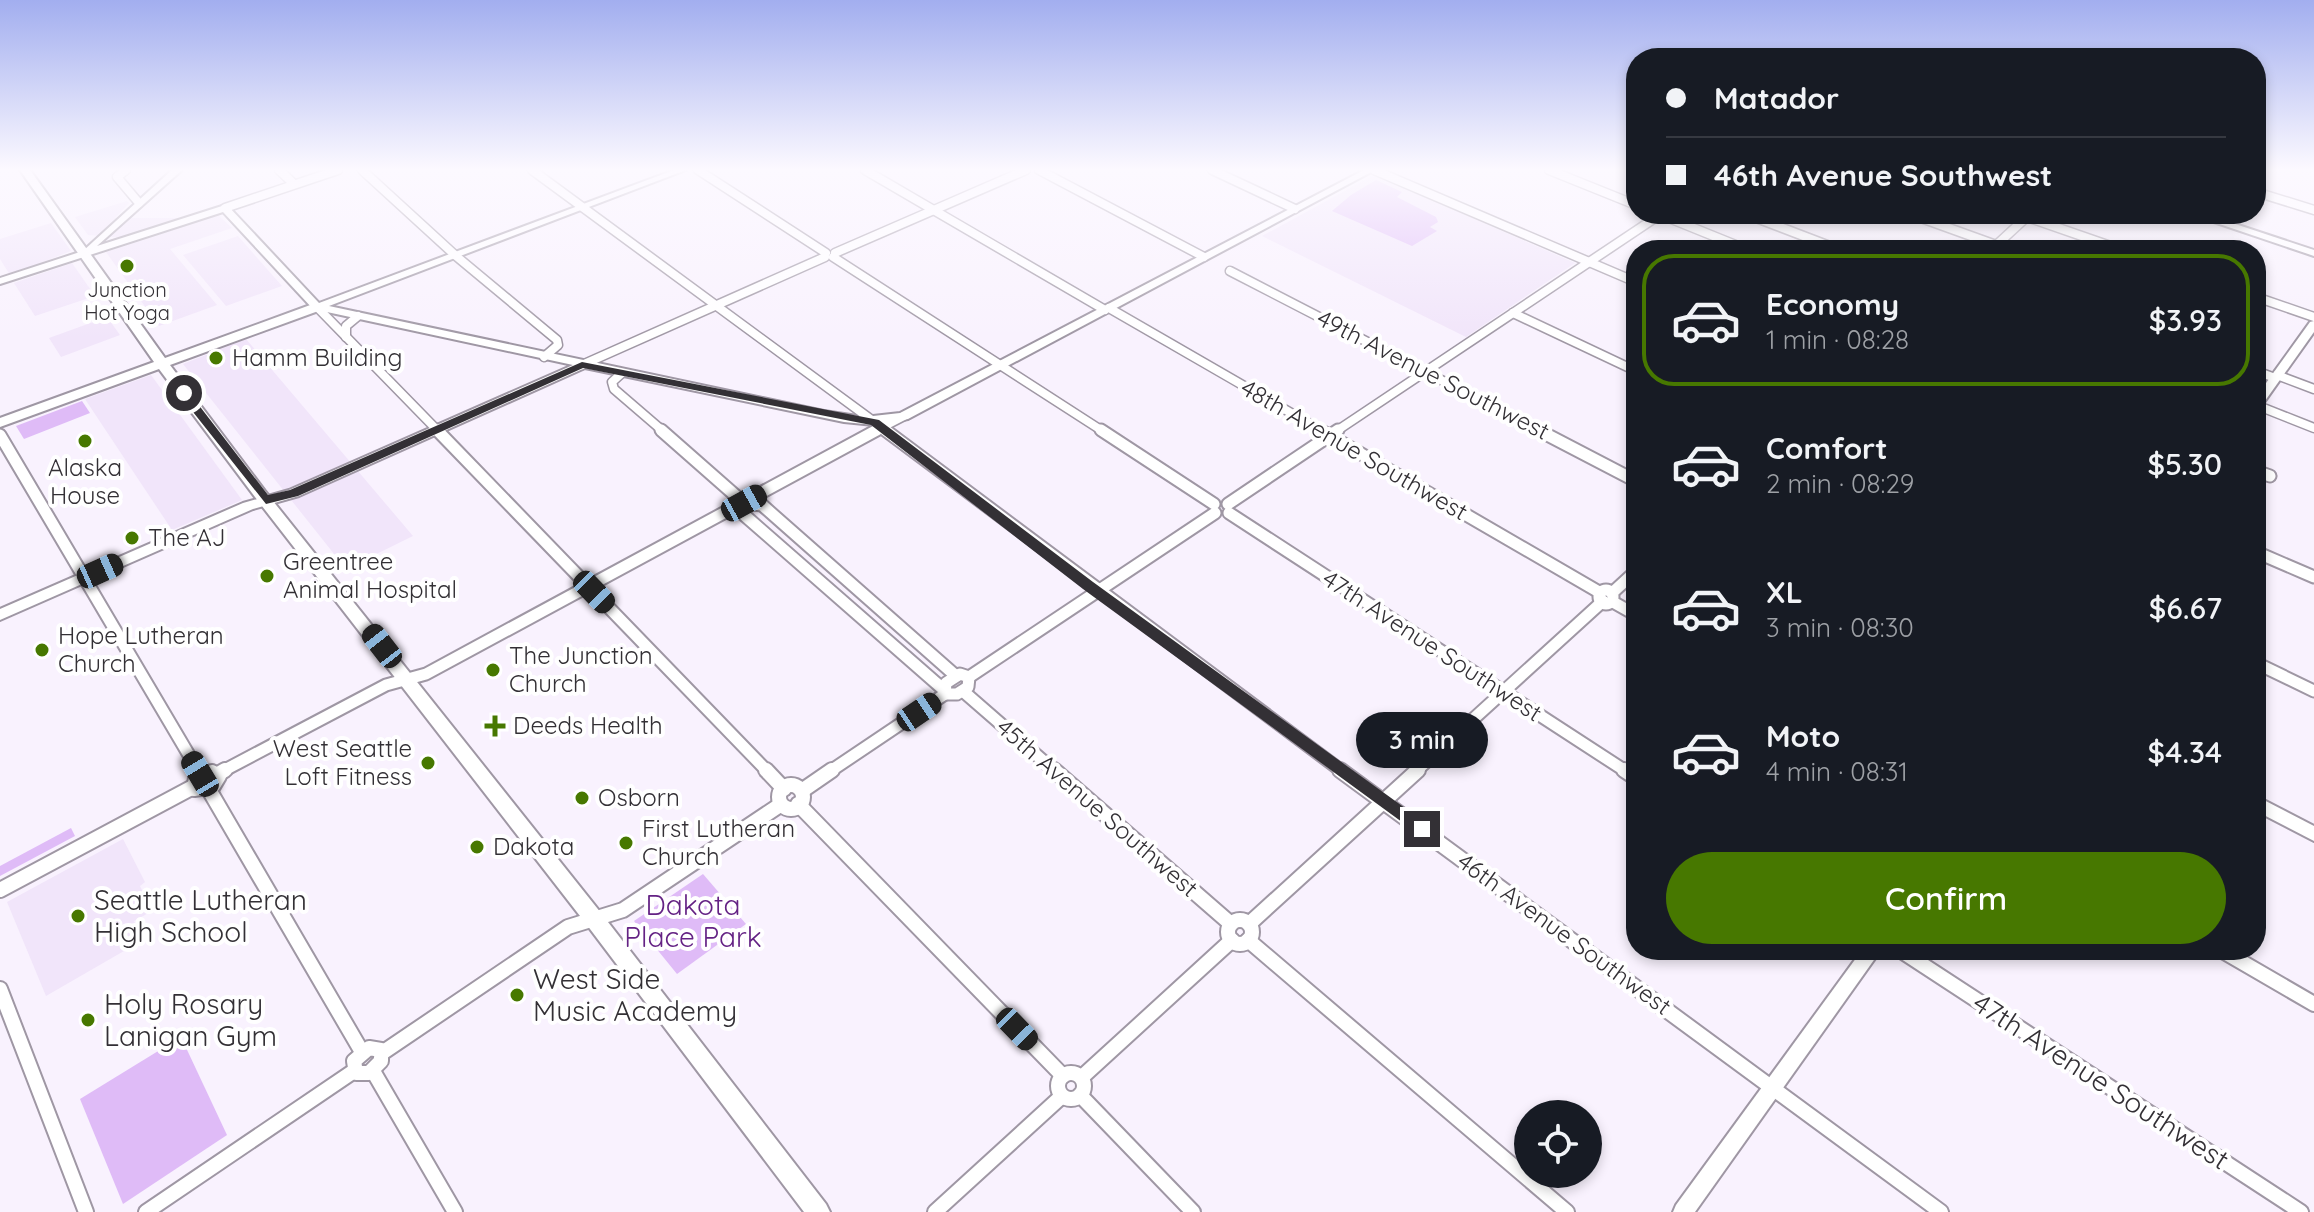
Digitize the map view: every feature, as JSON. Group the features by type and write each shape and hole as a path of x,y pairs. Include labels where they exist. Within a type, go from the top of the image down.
{"main road":[{"path":"65,227 162,364 818,1212"},
{"path":"0,423 317,307"}],"street":[{"path":"84,253 113,227"},
{"path":"0,281 167,227"},
{"path":"242,227 784,789"},
{"path":"424,227 557,340 558,345 544,357"},
{"path":"317,307 533,227"},
{"name":"46th Avenue Southwest","path":"607,227 1941,1212"},
{"path":"786,227 1215,508 1228,508 1330,435 1641,227"},
{"path":"0,615 266,500 294,493 896,227"},
{"name":"48th Avenue Southwest","path":"963,227 1330,435 1626,609"},
{"path":"1146,227 1204,257"},
{"path":"201,775 218,774 386,685 426,674 744,503 878,425 904,416 1262,227"},
{"path":"1505,227 1626,278"},
{"path":"1691,227 1724,240"},
{"path":"1779,227 1814,240"},
{"path":"1941,227 1973,240"},
{"path":"2059,227 2095,240"},
{"path":"2233,227 2314,253"},
{"name":"49th Avenue Southwest","path":"1230,271 1626,476"},
{"path":"2266,300 2314,317"},
{"path":"317,307 878,425"},
{"path":"1513,313 1626,366"},
{"path":"346,337 346,326 358,316"},
{"path":"2266,390 2314,324"},
{"path":"622,373 612,382 614,389 744,503 762,505 962,676 970,684 964,692 944,692 743,514 744,503"},
{"path":"2266,374 2314,389"},
{"path":"2266,409 2314,428"},
{"path":"0,435 201,775"},
{"path":"2266,475 2270,476"},
{"path":"354,1071 364,1074 373,1071 381,1061 382,1053 568,927 623,910 780,805 790,807 962,676 1098,591 1215,508"},
{"name":"47th Avenue Southwest","path":"1228,508 1626,771"},
{"path":"2266,556 2314,577"},
{"path":"1082,1077 1243,935 1626,580"},
{"path":"2266,668 2314,691"},
{"name":"45th Avenue Southwest","path":"964,692 1231,924 1240,920 1243,935"},
{"path":"193,787 197,791 208,788 217,781 218,774"},
{"path":"0,890 193,787 201,775"},
{"path":"780,805 778,797 784,789 794,786 800,797 1063,1076"},
{"path":"208,788 362,1052"},
{"path":"2266,808 2314,834"},
{"path":"1243,935 1567,1212"},
{"path":"1683,1212 1865,960"},
{"name":"47th Avenue Southwest","path":"1915,960 2301,1212"},
{"path":"2238,960 2314,1004"},
{"path":"0,989 86,1212"},
{"path":"354,1071 354,1061 362,1052 374,1048 382,1053"},
{"path":"146,1212 354,1071"},
{"path":"373,1071 455,1212"},
{"path":"1072,1072 1082,1077 1085,1086 1080,1095 1073,1099 1062,1096 1058,1085 1063,1076 1072,1072"},
{"path":"1080,1095 1193,1212"},
{"path":"935,1212 1062,1096"}],"shaded area":[{"path":"40,227 54,227 71,251 10,275 0,259 0,239"},
{"path":"82,227 159,227 124,238 88,235"},
{"path":"183,227 232,228 170,249 217,305 159,326 106,252"},
{"path":"1279,227 1492,227 1575,263 1466,337 1262,236"},
{"path":"238,236 282,286 226,306 183,255"},
{"path":"72,263 95,296 35,316 14,283"},
{"path":"107,317 120,335 61,357 49,338"},
{"path":"246,339 413,536 346,569 183,364"},
{"path":"151,375 242,500 172,530 85,399"},
{"name":"Seattle Lutheran High School","path":"123,839 145,882 140,886 152,911 134,921 143,940 46,996 7,902"}],"green space":[{"path":"1368,227 1431,227 1437,231 1412,246"},
{"path":"82,401 90,413 24,439 16,426"},
{"path":"71,828 75,836 0,876 0,866"},
{"name":"Dakota Place Park","path":"703,874 746,924 677,974 634,921"},
{"path":"181,1037 227,1135 123,1204 80,1099"}],"place":[{"name":"Junction Hot Yoga","path":"127,266"},
{"name":"Hamm Building","path":"216,358"},
{"name":"Alaska House","path":"85,441"},
{"name":"The AJ","path":"132,538"},
{"name":"Greentree Animal Hospital","path":"267,576"},
{"name":"Hope Lutheran Church","path":"42,650"},
{"name":"The Junction Church","path":"493,670"},
{"name":"Deeds Health","path":"495,726"},
{"name":"West Seattle Loft Fitness","path":"428,763"},
{"name":"Osborn","path":"582,798"},
{"name":"First Lutheran Church","path":"626,843"},
{"name":"Dakota","path":"477,847"},
{"name":"Seattle Lutheran High School","path":"78,916"},
{"name":"West Side Music Academy","path":"517,995"},
{"name":"Holy Rosary Lanigan Gym","path":"88,1020"}],"route":[{"path":"184,393 266,500 294,493 582,365 824,415 875,422 1088,585 1422,829"}]}
